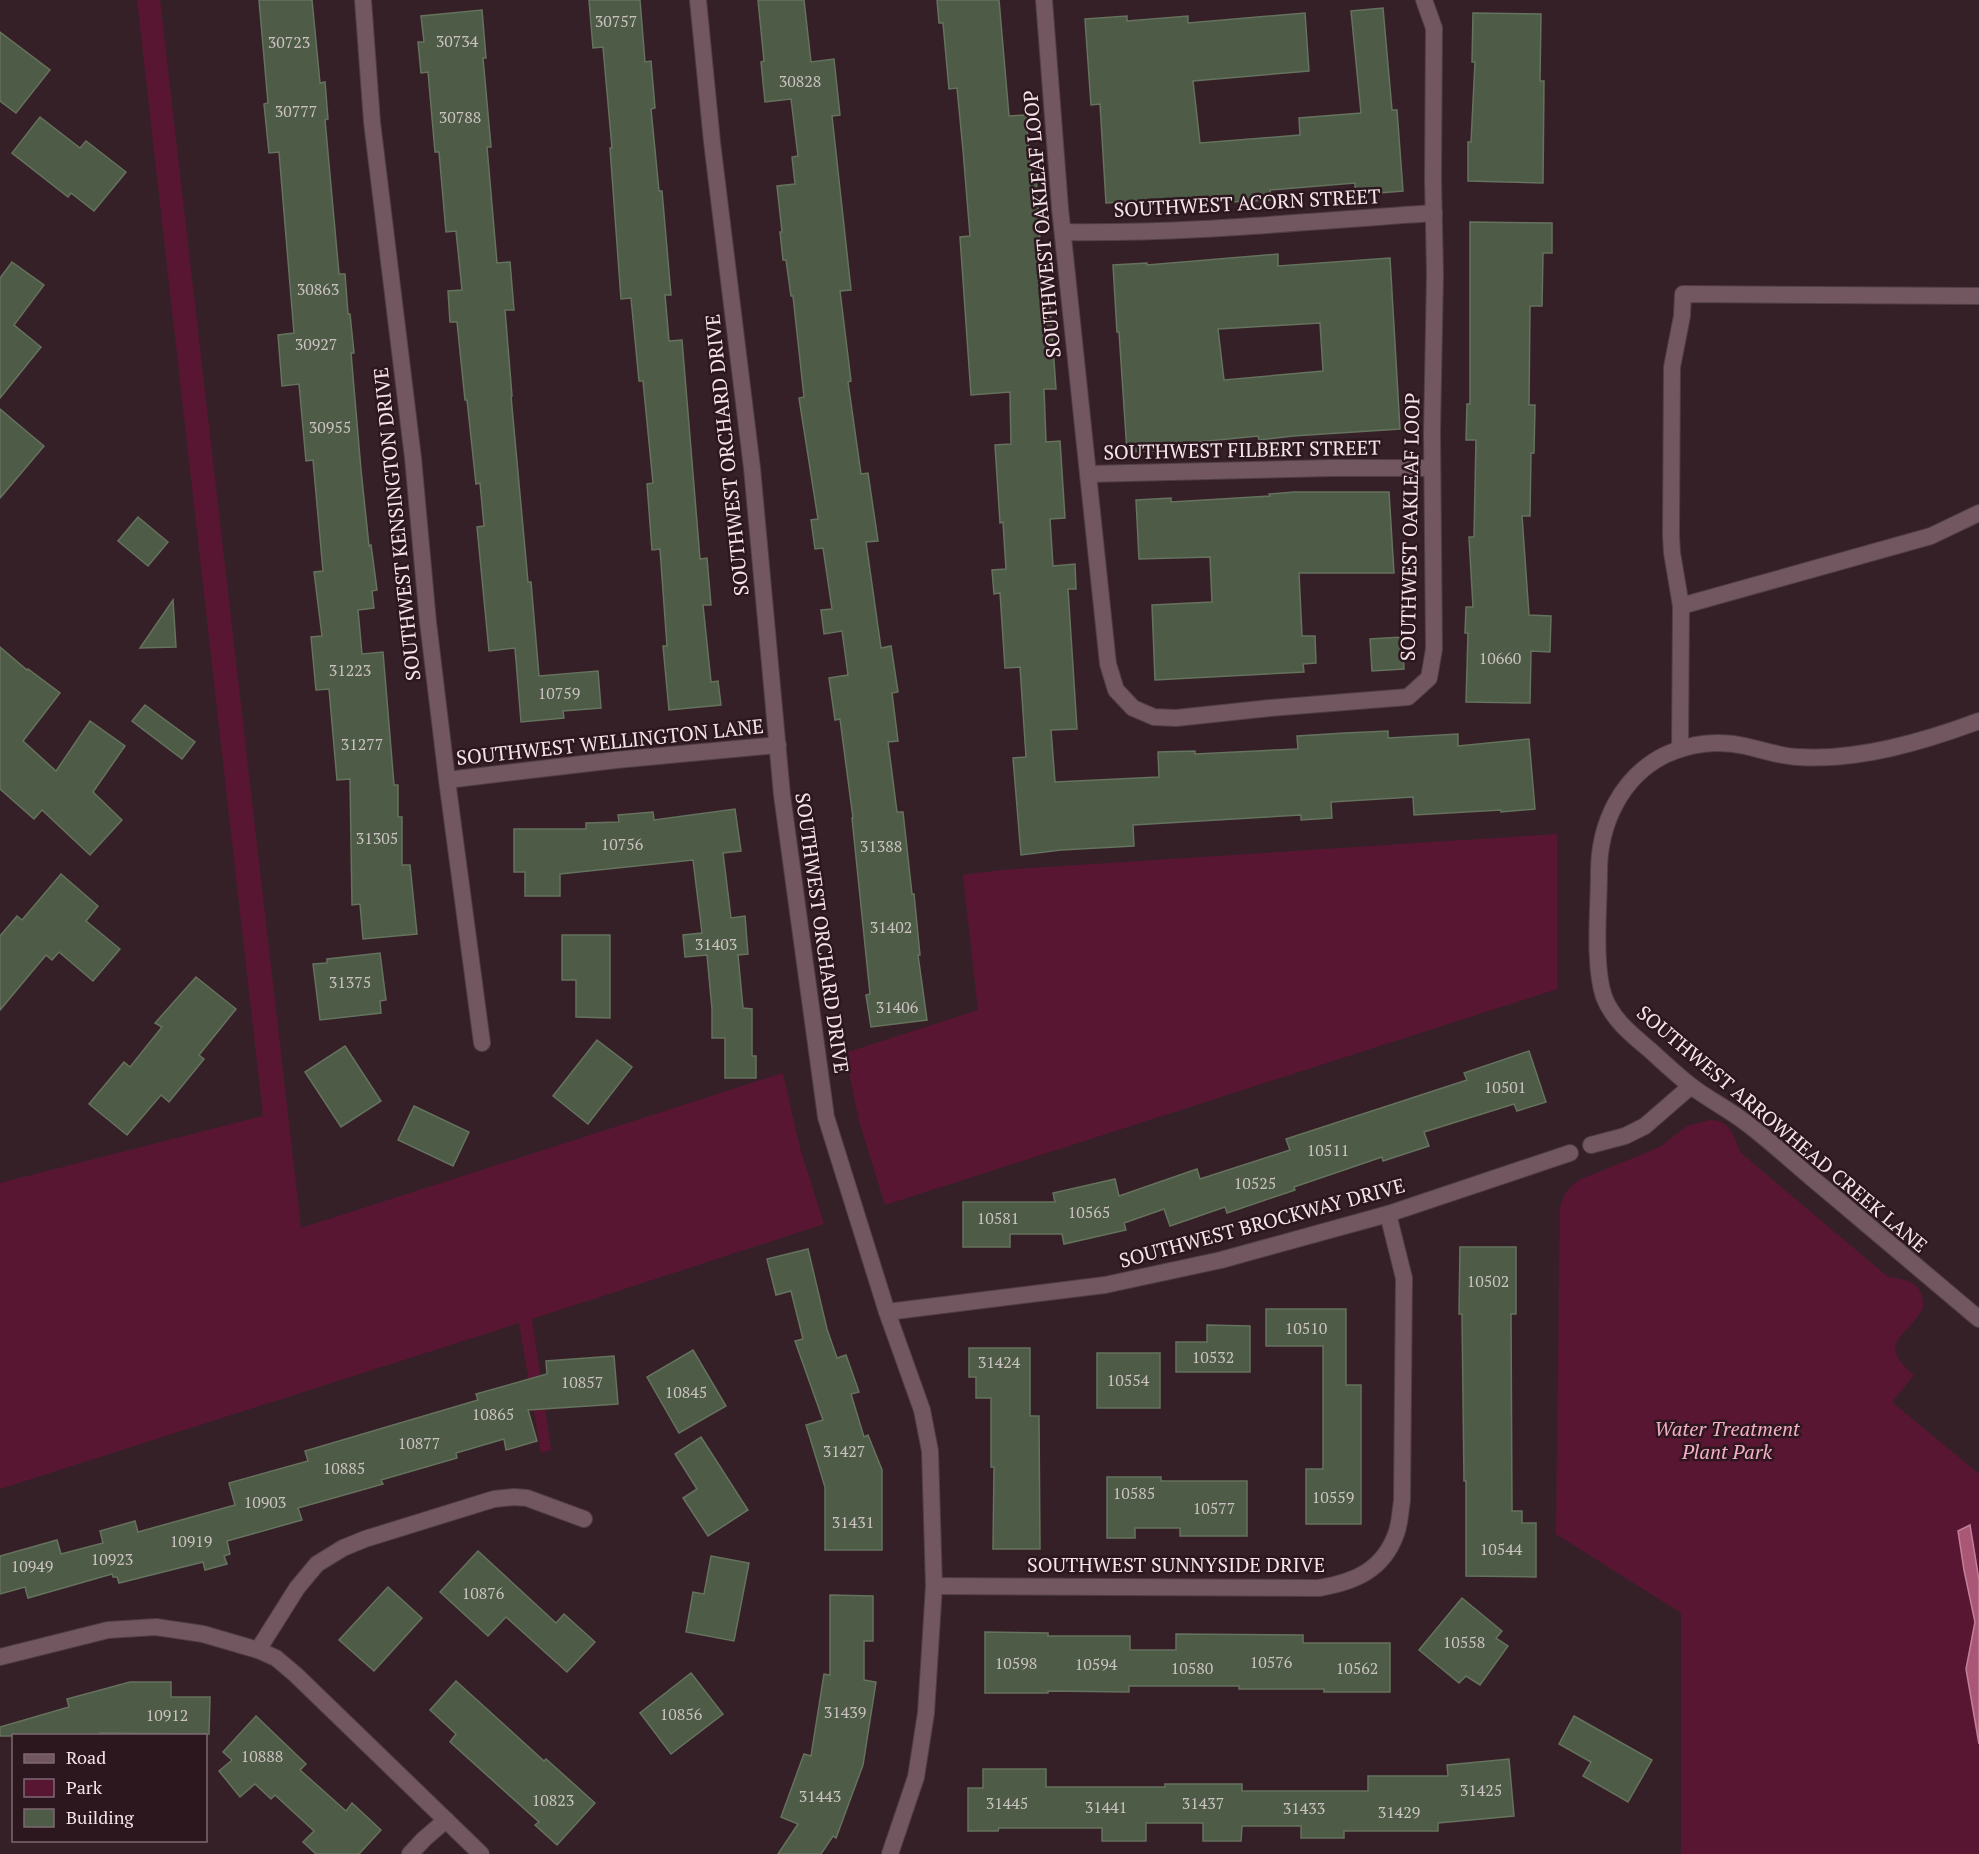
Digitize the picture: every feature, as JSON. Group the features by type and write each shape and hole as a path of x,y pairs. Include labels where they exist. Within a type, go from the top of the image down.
{"street":[{"name":"SOUTHWEST KENSINGTON DRIVE","path":"363,0 374,134 413,458 428,622 482,1043"},
{"name":"SOUTHWEST ORCHARD DRIVE","path":"698,0 712,142 752,468 778,745 803,957 826,1117 887,1312 922,1410 930,1450 934,1586 926,1713 918,1766 895,1852"},
{"name":"SOUTHWEST OAKLEAF LOOP","path":"1044,0 1063,232 1108,664 1116,690 1133,708 1154,717 1176,718 1408,697 1429,678 1434,649 1432,468 1434,28 1424,0"},
{"name":"SOUTHWEST ACORN STREET","path":"1063,232 1117,233 1198,229 1434,213"},
{"path":"1680,749 1681,606 1671,535 1671,405 1672,367 1682,316 1683,294 1979,296"},
{"name":"SOUTHWEST FILBERT STREET","path":"1088,474 1432,468"},
{"path":"1681,606 1931,536 1979,513"},
{"name":"SOUTHWEST ARROWHEAD CREEK LANE","path":"1979,721 1949,732 1878,750 1834,757 1799,758 1744,746 1711,742 1680,749 1664,756 1646,768 1633,781 1619,797 1607,821 1599,859 1598,946 1604,996 1614,1015 1628,1031 1691,1086 1745,1122 1979,1319"},
{"name":"SOUTHWEST WELLINGTON LANE","path":"447,780 616,760 778,745"},
{"path":"1591,1145 1637,1131 1691,1086"},
{"name":"SOUTHWEST BROCKWAY DRIVE","path":"887,1312 1105,1285 1221,1260 1388,1214 1570,1153"},
{"name":"SOUTHWEST SUNNYSIDE DRIVE","path":"934,1586 1319,1588 1343,1584 1366,1573 1386,1555 1397,1532 1402,1501 1404,1278 1388,1214"},
{"path":"258,1650 297,1588 317,1564 343,1548 365,1539 494,1499 514,1497 527,1498 584,1519"},
{"path":"0,1657 108,1630 156,1627 203,1634 258,1650 276,1658 296,1675 481,1854"},
{"path":"410,1854 446,1820"}],"green space":[{"path":"137,0 160,0 301,1228 783,1073 800,1148 824,1224 532,1319 551,1450 541,1453 519,1323 0,1489 0,1183 263,1116"},
{"path":"1557,834 1557,989 885,1205 859,1121 845,1053 978,1010 963,875 1002,870"},
{"name":"Water Treatment Plant Park","path":"1710,1120 1727,1126 1741,1153 1888,1277 1914,1284 1921,1293 1923,1308 1895,1347 1896,1355 1902,1364 1914,1375 1892,1402 1979,1474 1979,1854 1681,1854 1681,1613 1556,1534 1560,1208 1567,1192 1579,1180 1660,1147 1687,1126"}],"shaded area":[{"path":"1970,1525 1979,1580 1979,1744 1966,1669 1975,1622 1958,1531"}],"building":[{"path":"259,0 312,0 320,83 325,82 328,119 325,120 339,274 345,274 348,314 350,314 361,470 369,546 371,545 377,590 372,591 374,608 358,610 362,654 383,652 394,785 398,785 398,817 402,817 402,865 410,865 417,934 363,939 360,904 352,905 350,779 337,780 329,689 316,690 311,637 322,636 314,572 323,571 313,460 306,461 299,384 282,386 278,335 294,333 279,152 269,153 264,104 268,103"},
{"path":"589,0 640,0 645,62 651,61 655,108 651,109 659,191 662,191 671,295 665,295 669,341 682,340 700,559 707,558 711,605 703,605 711,682 718,681 721,705 669,710 663,646 667,646 660,549 652,550 647,484 653,483 643,381 639,381 631,298 621,299 603,47 593,48"},
{"path":"758,0 804,0 811,62 834,59 840,115 832,116 851,290 840,291 851,381 848,382 861,474 868,473 878,541 866,542 881,648 891,646 898,692 892,693 898,741 888,742 897,812 903,812 927,1020 871,1027 866,995 870,994 853,818 840,719 835,720 829,678 848,675 842,631 824,634 821,610 832,609 823,548 815,549 811,520 818,519 799,398 804,397 793,296 791,296 786,260 783,260 780,232 782,232 777,186 795,184 792,157 798,156 791,99 765,102 761,62 764,61"},
{"path":"937,0 999,0 1009,116 1026,115 1031,176 1036,175 1044,305 1050,305 1056,389 1044,389 1046,442 1060,441 1065,518 1050,519 1053,566 1075,564 1076,589 1068,589 1077,729 1051,730 1055,782 1159,777 1158,752 1195,751 1195,754 1298,749 1297,736 1345,733 1388,731 1388,738 1458,734 1458,746 1529,739 1535,809 1414,815 1413,797 1331,802 1332,818 1301,820 1301,815 1133,825 1134,846 1061,850 1021,855 1013,758 1026,757 1020,667 1005,668 1000,593 994,594 992,570 1006,569 1003,522 1000,523 995,445 1011,444 1010,392 971,395 960,237 970,236 963,150 957,88 949,89 943,23 939,23"},
{"path":"1383,8 1392,110 1397,110 1403,191 1355,195 1355,183 1270,190 1271,200 1168,205 1167,199 1106,203 1100,104 1091,105 1085,19 1127,16 1127,21 1188,16 1188,23 1305,13 1309,71 1193,81 1200,143 1300,135 1299,118 1361,113 1351,11"},
{"path":"482,10 486,58 483,58 491,147 487,147 497,263 510,262 514,310 505,310 511,396 539,676 598,671 601,708 563,711 564,718 521,722 515,648 489,651 477,527 484,526 480,483 476,484 457,322 450,322 448,291 462,290 456,231 446,232 439,152 435,152 428,72 421,73 418,42 424,42 421,16"},
{"path":"1473,13 1541,14 1540,81 1544,81 1543,183 1468,181 1468,142 1471,142 1475,62 1472,62"},
{"path":"0,32 50,70 16,113 0,101"},
{"path":"40,117 80,148 86,141 126,172 94,211 71,193 68,197 12,153"},
{"path":"1470,222 1552,223 1552,253 1543,253 1542,306 1530,306 1529,405 1535,405 1534,453 1531,453 1530,516 1522,516 1529,615 1551,616 1550,652 1531,651 1530,703 1466,702 1468,633 1465,633 1466,607 1473,607 1469,537 1474,537 1476,440 1466,440 1467,404 1470,404"},
{"path":"1278,254 1278,266 1390,258 1400,429 1259,440 1258,436 1168,445 1168,450 1127,452 1113,265 1147,263 1147,265","holes":["1320,323 1323,371 1224,380 1218,329"]},
{"path":"12,262 44,285 14,325 41,347 0,398 0,278"},
{"path":"0,409 44,446 0,498"},
{"path":"1389,492 1394,573 1299,573 1302,636 1315,636 1316,663 1303,664 1304,672 1155,680 1152,605 1212,602 1210,557 1139,559 1136,500 1171,498 1171,502 1270,496 1269,494"},
{"path":"138,517 168,542 148,566 118,541"},
{"path":"173,600 176,647 140,648"},
{"path":"1402,637 1404,669 1372,671 1370,639"},
{"path":"0,647 27,670 60,693 23,741 56,771 90,721 125,746 93,792 122,820 90,855 42,810 34,819 0,789"},
{"path":"145,705 195,742 182,759 132,721"},
{"path":"735,809 741,851 723,853 731,918 745,916 748,954 738,955 743,1008 752,1009 752,1056 756,1056 756,1078 725,1078 725,1038 712,1038 707,955 685,957 683,935 702,933 693,860 560,874 560,896 525,896 525,872 514,872 514,829 586,829 586,823 619,822 618,815 653,812 654,820"},
{"path":"61,874 98,906 86,921 120,949 93,981 59,952 52,960 46,955 0,1010 0,936 17,916 22,920"},
{"path":"562,935 610,935 610,1018 576,1017 576,980 562,980"},
{"path":"380,953 386,1000 380,1001 381,1013 320,1020 313,964 327,963 327,959"},
{"path":"196,977 236,1009 199,1055 204,1059 169,1102 161,1095 127,1135 89,1104 124,1062 130,1067 162,1027 155,1023"},
{"path":"597,1040 632,1067 588,1124 553,1096"},
{"path":"345,1046 381,1101 341,1127 305,1072"},
{"path":"1529,1051 1546,1102 1517,1111 1514,1104 1424,1132 1429,1146 1383,1161 1382,1157 1227,1213 1225,1207 1170,1226 1164,1209 1124,1223 1126,1230 1064,1244 1062,1234 1010,1234 1010,1247 963,1247 963,1202 1055,1202 1053,1193 1115,1179 1119,1196 1197,1169 1200,1179 1290,1150 1286,1139 1467,1080 1464,1073"},
{"path":"414,1106 469,1132 453,1166 398,1140"},
{"path":"1460,1247 1516,1247 1516,1314 1511,1314 1512,1511 1522,1511 1522,1523 1536,1523 1536,1577 1466,1576 1462,1314 1459,1314"},
{"path":"808,1249 827,1329 837,1358 846,1355 859,1392 851,1394 864,1437 868,1435 882,1470 882,1550 825,1550 825,1487 806,1425 823,1420 795,1341 803,1339 791,1291 776,1295 767,1259"},
{"path":"1266,1309 1346,1309 1346,1385 1361,1385 1361,1524 1306,1524 1306,1469 1323,1469 1323,1346 1266,1346"},
{"path":"1207,1325 1250,1326 1250,1372 1176,1372 1176,1342 1207,1342"},
{"path":"969,1348 1030,1348 1030,1416 1039,1416 1040,1549 993,1549 994,1467 991,1467 991,1398 976,1398 976,1377 969,1377"},
{"path":"693,1350 726,1406 679,1433 647,1377"},
{"path":"1097,1353 1160,1353 1160,1408 1097,1408"},
{"path":"614,1356 618,1404 528,1410 537,1441 506,1450 504,1439 456,1453 457,1458 381,1480 383,1484 298,1508 302,1520 227,1541 230,1554 224,1556 227,1564 205,1570 203,1562 119,1583 117,1577 113,1577 112,1574 28,1598 25,1587 0,1594 0,1556 57,1540 61,1554 103,1543 100,1531 135,1521 138,1532 235,1505 229,1483 308,1461 305,1451 478,1400 476,1394 547,1374 546,1361"},
{"path":"701,1437 748,1510 708,1536 683,1498 697,1489 675,1454"},
{"path":"1107,1477 1161,1477 1161,1481 1247,1481 1247,1536 1180,1536 1180,1528 1135,1528 1135,1538 1107,1538"},
{"path":"478,1551 556,1623 564,1614 595,1642 567,1672 506,1617 488,1636 440,1592"},
{"path":"711,1556 749,1563 734,1641 686,1632 693,1592 704,1594"},
{"path":"388,1587 422,1618 374,1671 339,1640"},
{"path":"830,1595 873,1596 873,1641 864,1641 864,1680 876,1682 863,1765 836,1838 833,1836 821,1854 778,1854 798,1824 781,1817 804,1754 811,1756 824,1674 830,1675"},
{"path":"1462,1598 1502,1631 1496,1638 1508,1646 1480,1685 1466,1676 1459,1683 1419,1650"},
{"path":"985,1632 1048,1633 1048,1636 1130,1636 1130,1650 1176,1650 1176,1634 1303,1635 1303,1643 1390,1643 1390,1692 1239,1689 1239,1686 1129,1686 1129,1692 985,1693"},
{"path":"691,1673 723,1714 671,1754 640,1713"},
{"path":"456,1681 544,1761 546,1759 595,1803 557,1845 535,1825 539,1822 450,1742 456,1734 430,1710"},
{"path":"130,1682 171,1682 171,1697 210,1697 209,1734 100,1733 0,1736 0,1727 69,1707 67,1699"},
{"path":"256,1716 306,1764 300,1770 346,1811 352,1803 381,1830 359,1854 316,1854 303,1842 314,1831 275,1795 271,1799 255,1784 240,1797 219,1771 232,1760 223,1752"},
{"path":"1574,1716 1652,1760 1628,1802 1583,1776 1591,1762 1559,1744"},
{"path":"1509,1759 1514,1816 1438,1823 1438,1831 1344,1831 1344,1838 1301,1838 1301,1826 1242,1826 1241,1841 1203,1841 1203,1823 1146,1823 1146,1841 1102,1841 1102,1828 999,1828 998,1831 968,1831 968,1788 983,1788 983,1769 1046,1769 1046,1787 1165,1787 1165,1784 1242,1784 1242,1791 1368,1791 1368,1776 1448,1776 1447,1765"}]}
